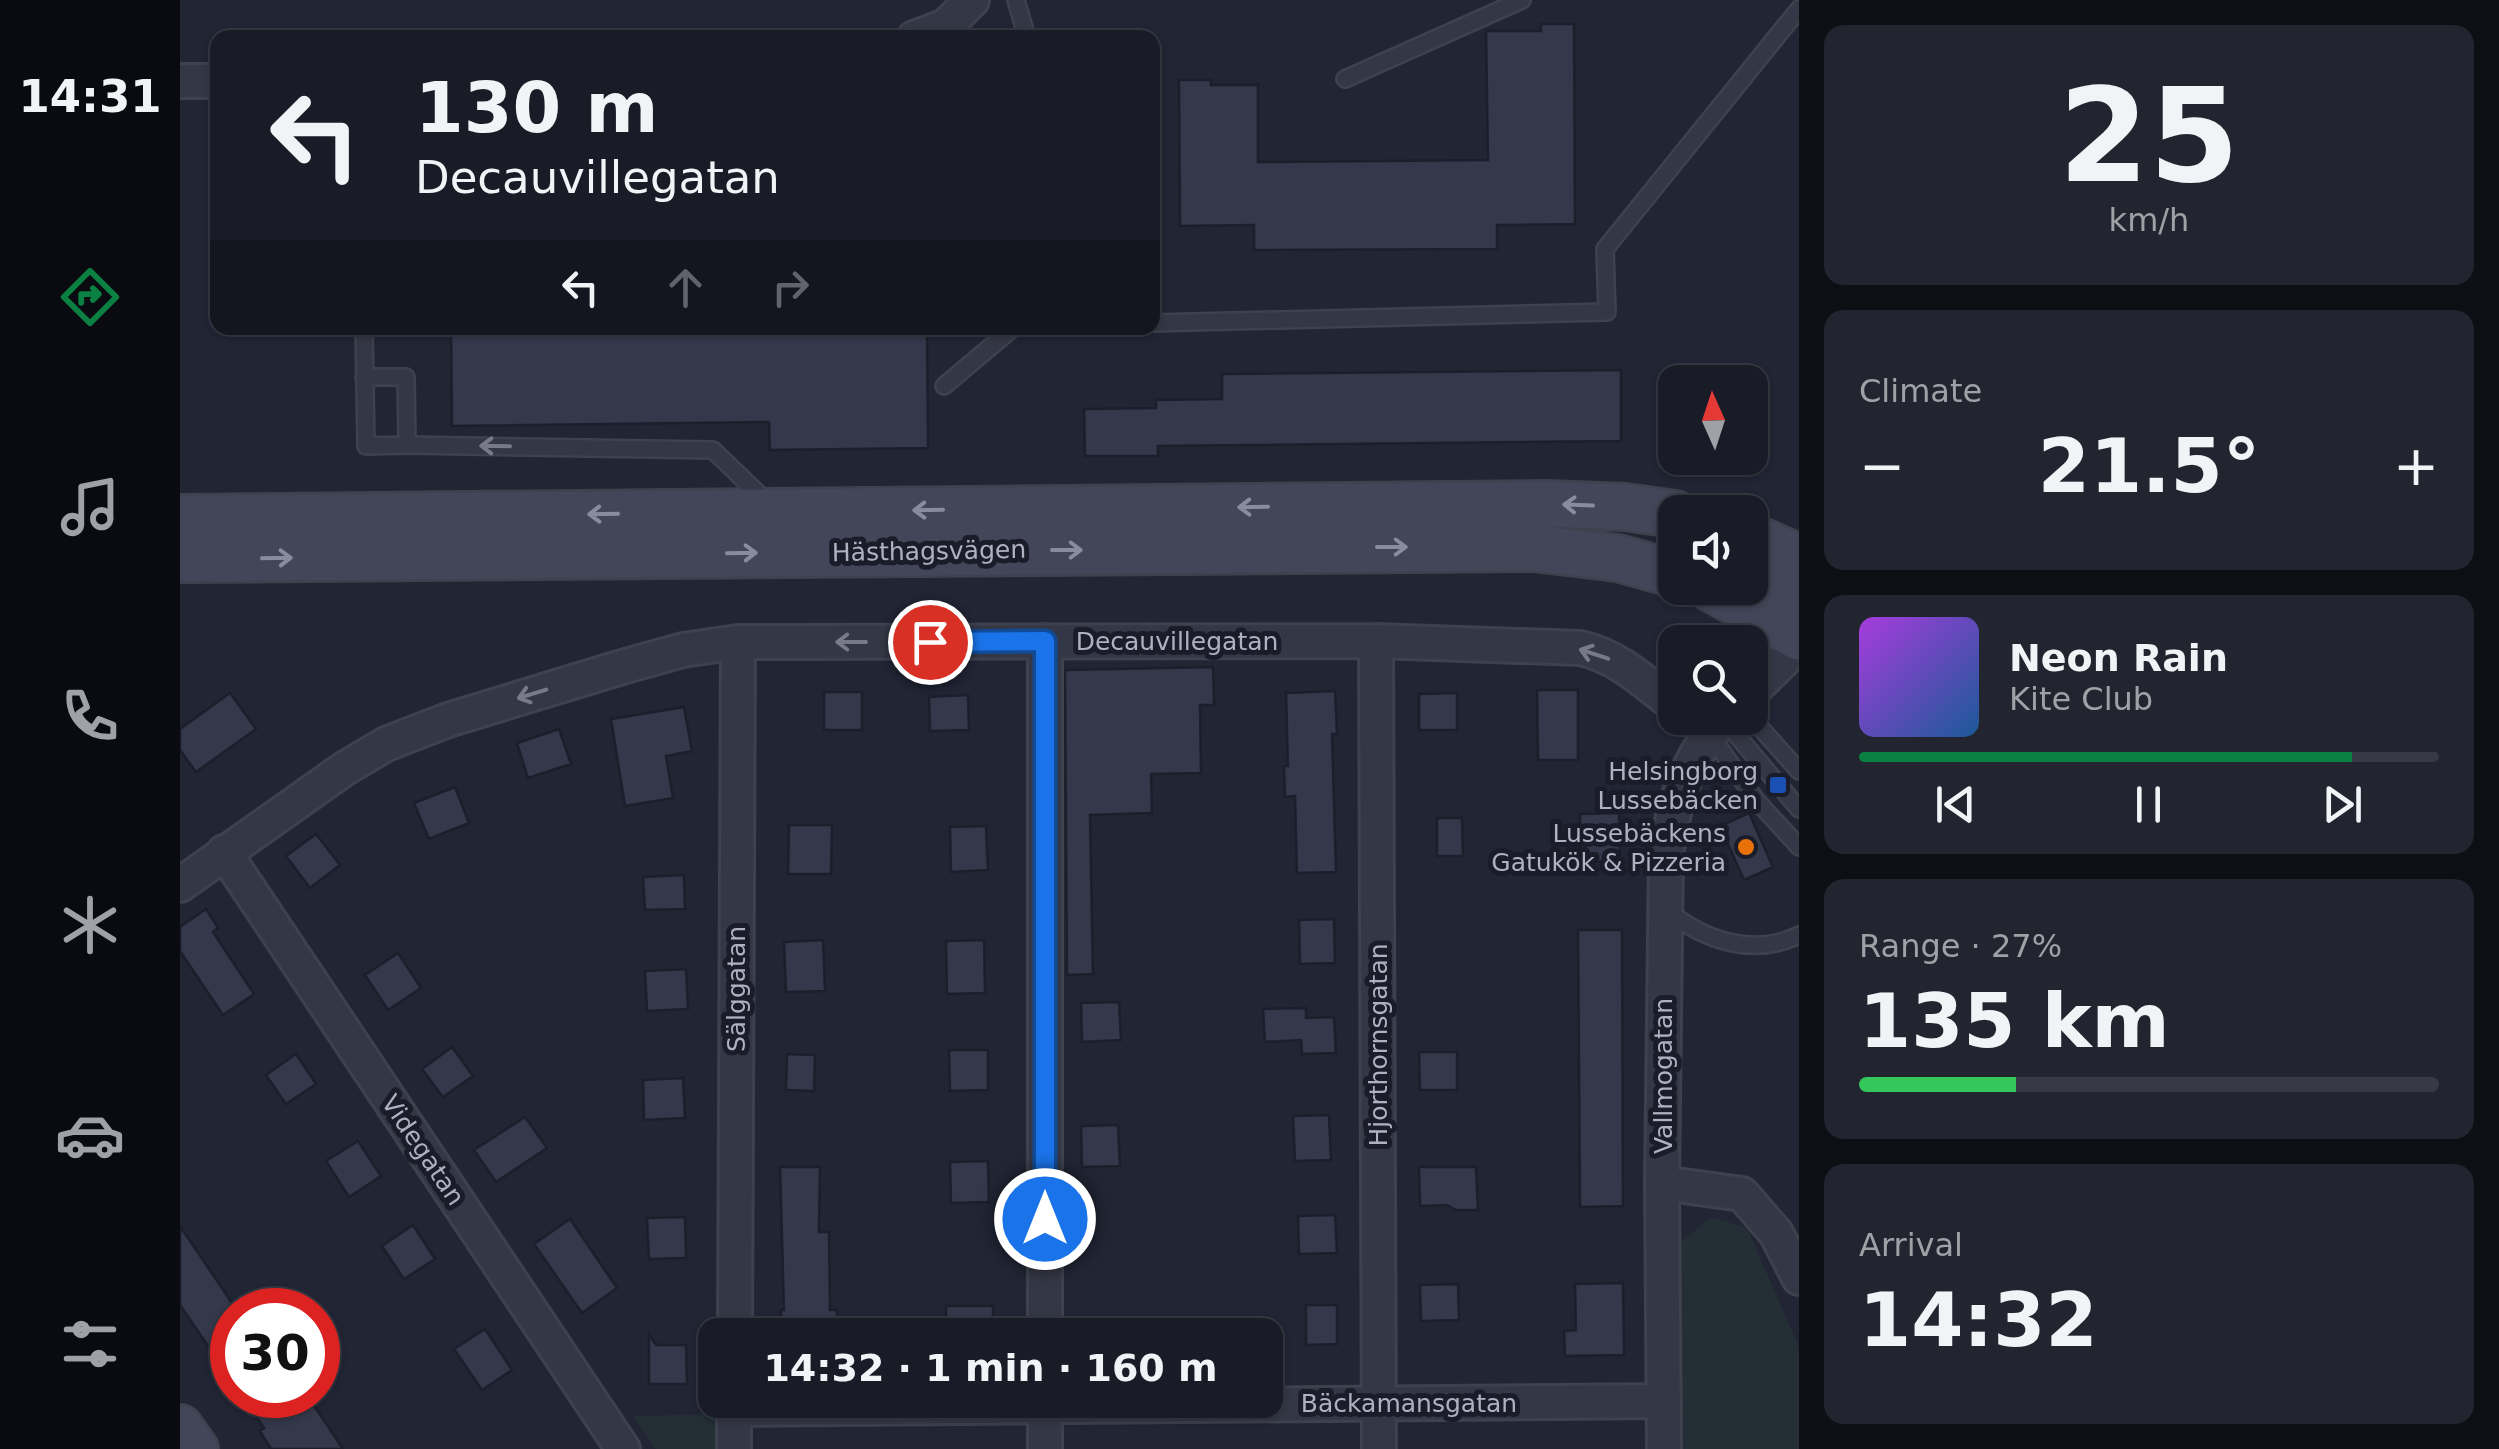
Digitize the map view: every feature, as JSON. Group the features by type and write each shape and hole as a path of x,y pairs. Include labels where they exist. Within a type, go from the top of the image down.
{"main road":[{"name":"Hästhagsvägen","path":"180,518 1548,504 1658,512"},
{"path":"1768,544 1799,558"},
{"name":"Hästhagsvägen","path":"180,559 1432,547 1534,548 1658,567"},
{"path":"1768,583 1799,588"},
{"path":"1742,605 1799,636"},
{"path":"180,1428 195,1449"}],"street":[{"path":"935,30 946,26 972,0"},
{"path":"180,81 210,87"},
{"name":"Decauvillegatan","path":"180,885 344,769 386,744 448,720 622,667 683,650 738,642 1376,640 1519,645 1595,652 1622,665 1658,693"},
{"name":"Hjorthornsgatan","path":"1376,640 1379,1449"},
{"path":"1045,641 1045,1318"},
{"name":"Sälggatan","path":"734,1318 738,642"},
{"path":"1768,675 1799,646"},
{"name":"Vallmogatan","path":"1664,1449 1666,855 1672,817 1694,758 1710,735"},
{"name":"Videgatan","path":"224,852 623,1449"},
{"path":"1662,1183 1742,1194 1776,1233 1799,1278"},
{"name":"Bäckamansgatan","path":"1283,1403 1664,1401"},
{"path":"734,1418 734,1449"},
{"path":"1044,1449 1045,1418"}],"lane":[{"path":"1016,0 1024,30"},
{"path":"1345,79 1522,0"},
{"path":"1160,324 1607,312 1606,250 1799,9"},
{"path":"364,335 366,446 712,450 777,512"},
{"path":"944,386 1005,335"},
{"path":"364,378 406,377 407,445"},
{"path":"1726,735 1756,800 1799,847"},
{"path":"1732,735 1799,808"},
{"path":"1741,735 1799,771"},
{"path":"1664,907 1696,930 1734,944 1768,946 1799,936"}],"shaded area":[{"path":"1712,1217 1747,1228 1799,1347 1799,1449 1682,1449 1681,1241"},
{"path":"698,1414 698,1418 718,1418 718,1449 656,1449 633,1416"}],"building":[{"path":"1541,24 1574,24 1575,224 1497,225 1497,249 1254,250 1254,225 1180,226 1179,80 1258,85 1258,162 1488,160 1486,31 1541,31"},
{"path":"451,335 927,335 928,448 770,450 769,422 452,426"},
{"path":"1621,370 1621,441 1158,446 1158,456 1085,456 1084,409 1156,408 1156,400 1222,399 1222,374"},
{"path":"1213,667 1214,705 1200,705 1201,773 1151,774 1152,813 1090,815 1093,974 1067,975 1065,670"},
{"path":"1537,690 1578,690 1578,760 1538,760"},
{"path":"1335,691 1337,734 1332,734 1336,872 1297,873 1295,796 1285,797 1286,693"},
{"path":"824,692 862,692 862,730 824,730"},
{"path":"230,693 256,729 196,772 180,750 180,729"},
{"path":"1457,693 1457,730 1419,730 1419,694"},
{"path":"968,695 969,730 930,731 929,697"},
{"path":"684,707 692,751 666,756 673,798 625,806 611,719"},
{"path":"559,729 571,764 528,778 517,743"},
{"path":"455,787 469,823 429,839 414,803"},
{"path":"1619,813 1620,861 1581,862 1580,814"},
{"name":"Lussebäckens Gatukök & Pizzeria","path":"1749,813 1773,867 1744,880 1720,826"},
{"path":"1437,818 1462,818 1463,856 1437,856"},
{"path":"789,825 832,825 831,874 788,874"},
{"path":"986,826 988,870 951,872 950,827"},
{"path":"316,834 340,865 310,888 286,856"},
{"path":"684,875 685,909 645,910 643,877"},
{"path":"206,909 218,928 213,932 254,994 223,1015 180,951 180,927"},
{"path":"1334,919 1335,963 1300,964 1299,920"},
{"path":"1578,930 1622,930 1623,1206 1580,1207"},
{"path":"823,940 825,991 786,992 784,942"},
{"path":"984,940 985,993 947,994 946,941"},
{"path":"398,953 421,988 388,1010 365,975"},
{"path":"686,969 688,1009 647,1011 645,971"},
{"path":"1119,1002 1121,1040 1082,1042 1081,1003"},
{"path":"1306,1008 1306,1018 1334,1017 1336,1053 1302,1054 1301,1040 1265,1042 1263,1009"},
{"path":"452,1047 473,1076 443,1097 422,1069"},
{"path":"949,1050 988,1050 988,1090 950,1091"},
{"path":"1419,1052 1457,1052 1457,1090 1420,1090"},
{"path":"296,1054 316,1084 286,1104 266,1075"},
{"path":"787,1054 815,1055 814,1091 786,1090"},
{"path":"683,1078 685,1118 644,1120 643,1080"},
{"path":"1329,1115 1331,1160 1295,1161 1293,1116"},
{"path":"525,1117 547,1148 496,1182 474,1150"},
{"path":"1118,1125 1120,1166 1082,1167 1081,1126"},
{"path":"358,1141 381,1176 349,1197 326,1161"},
{"path":"988,1161 989,1202 951,1203 950,1162"},
{"path":"780,1167 820,1167 819,1232 829,1232 830,1310 837,1310 837,1318 781,1318 784,1310"},
{"path":"1419,1167 1476,1167 1478,1210 1420,1206"},
{"path":"1335,1215 1337,1253 1299,1254 1298,1216"},
{"path":"685,1217 686,1258 649,1259 647,1218"},
{"path":"570,1219 617,1288 582,1313 534,1244"},
{"path":"413,1225 435,1259 404,1279 382,1246"},
{"path":"180,1226 222,1288 210,1288 210,1349 180,1305"},
{"path":"1623,1283 1624,1355 1565,1356 1564,1331 1576,1330 1575,1284"},
{"path":"1458,1284 1459,1320 1421,1321 1420,1285"},
{"path":"1306,1305 1337,1305 1337,1344 1306,1345"},
{"path":"946,1306 993,1306 993,1318 946,1318"},
{"path":"485,1329 512,1370 482,1390 454,1349"},
{"path":"649,1334 656,1345 686,1345 687,1384 649,1384"},
{"path":"257,1418 322,1418 343,1449 271,1449 260,1431 264,1428"}],"place":[{"name":"Helsingborg Lussebäcken","path":"1778,785"},
{"name":"Lussebäckens Gatukök & Pizzeria","path":"1746,847"}],"route":[{"path":"930,642 1045,641 1045,1219"}]}
